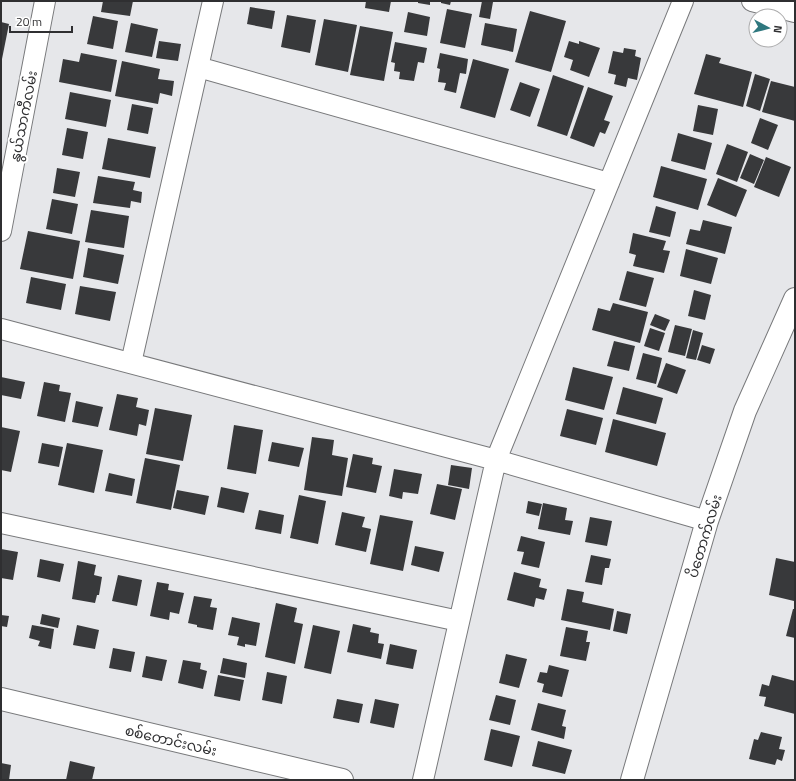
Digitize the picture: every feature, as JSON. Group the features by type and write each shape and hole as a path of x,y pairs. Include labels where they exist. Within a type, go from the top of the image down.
{"street":[{"name":"နွယ်သာကီလမ်း","path":"1,231 45,1"},
{"path":"131,363 213,1"},
{"path":"423,780 496,460 683,1"},
{"path":"752,1 795,12"},
{"path":"198,67 609,183"},
{"name":"ပိတောက်လမ်း","path":"632,780 707,521 745,411 795,299"},
{"path":"1,329 496,460 707,521"},
{"path":"1,523 459,621"},
{"name":"စစ်တောင်းလမ်း","path":"1,699 342,780"}],"building":[{"path":"103,1 133,1 130,16 101,12"},
{"path":"366,1 391,1 389,12 365,8"},
{"path":"418,1 430,1 430,5 418,3"},
{"path":"441,1 451,1 450,5 441,3"},
{"path":"482,1 493,2 490,19 479,17"},
{"path":"250,7 275,11 272,29 247,24"},
{"path":"447,9 472,14 465,48 440,43"},
{"path":"530,11 566,21 551,72 515,62"},
{"path":"408,12 430,17 427,36 404,32"},
{"path":"287,15 316,20 310,53 281,47"},
{"path":"93,16 118,21 113,49 87,44"},
{"path":"324,19 357,25 348,72 315,65"},
{"path":"1,22 9,24 2,59 1,59"},
{"path":"131,23 158,29 152,57 125,52"},
{"path":"485,23 517,29 513,52 481,45"},
{"path":"360,26 393,32 384,81 350,75"},
{"path":"159,41 181,44 178,61 156,58"},
{"path":"569,41 579,44 579,41 600,48 589,77 570,70 573,60 564,57"},
{"path":"395,42 427,48 424,63 418,62 414,81 399,79 400,72 394,71 395,63 391,62"},
{"path":"624,48 636,50 635,56 641,58 637,80 628,78 626,87 614,84 616,75 608,73 613,51 623,53"},
{"path":"81,53 117,60 111,92 59,82 63,59 79,62"},
{"path":"440,53 468,59 466,74 460,73 456,93 444,90 446,83 438,82 440,69 437,68"},
{"path":"706,54 721,58 719,63 752,72 743,107 694,94"},
{"path":"473,59 509,69 495,118 460,108"},
{"path":"122,61 160,69 158,79 174,81 172,96 160,93 158,104 115,96"},
{"path":"755,74 770,79 760,111 746,106"},
{"path":"553,75 584,86 567,136 537,126"},
{"path":"771,81 795,87 795,121 762,112"},
{"path":"520,82 540,89 530,117 510,110"},
{"path":"588,87 613,96 604,120 610,122 605,134 600,132 594,147 570,138"},
{"path":"70,92 111,100 106,127 65,119"},
{"path":"132,104 153,108 148,134 127,130"},
{"path":"698,105 718,109 713,135 693,131"},
{"path":"760,118 778,125 768,150 751,143"},
{"path":"67,128 88,132 83,159 62,155"},
{"path":"678,133 712,143 705,170 671,161"},
{"path":"108,138 156,147 150,178 102,169"},
{"path":"727,144 748,152 737,182 716,174"},
{"path":"750,154 764,160 754,184 740,178"},
{"path":"766,157 791,167 779,197 754,187"},
{"path":"661,166 707,179 698,210 653,197"},
{"path":"57,168 80,172 75,197 53,193"},
{"path":"98,176 135,182 133,190 142,192 141,203 131,201 130,208 93,203"},
{"path":"718,178 747,190 736,217 707,205"},
{"path":"52,199 78,204 72,234 46,229"},
{"path":"656,206 676,212 670,237 649,232"},
{"path":"91,210 129,216 124,248 85,242"},
{"path":"703,220 732,227 725,254 686,244 690,229 700,231"},
{"path":"28,231 80,241 73,279 20,269"},
{"path":"633,233 666,241 663,250 670,251 664,273 633,266 636,255 629,253"},
{"path":"88,248 124,255 118,284 83,277"},
{"path":"686,249 718,258 711,284 680,276"},
{"path":"627,271 654,278 646,307 619,300"},
{"path":"31,277 66,284 61,310 26,303"},
{"path":"80,286 116,292 110,321 75,314"},
{"path":"694,290 711,295 705,320 688,316"},
{"path":"613,303 648,312 640,343 592,330 598,308 610,311"},
{"path":"655,314 670,320 665,331 650,325"},
{"path":"675,325 692,329 685,356 668,352"},
{"path":"650,328 665,333 659,351 644,346"},
{"path":"693,330 703,333 696,360 686,358"},
{"path":"614,341 635,346 629,371 607,366"},
{"path":"702,345 715,349 710,364 697,360"},
{"path":"643,353 662,358 656,384 636,379"},
{"path":"666,363 686,370 677,394 657,387"},
{"path":"573,367 613,377 604,410 565,400"},
{"path":"1,377 25,382 21,399 1,395"},
{"path":"44,382 60,385 59,391 71,393 65,422 37,416"},
{"path":"623,387 663,398 656,424 616,414"},
{"path":"117,394 138,398 136,407 149,410 146,426 139,424 137,436 109,430"},
{"path":"76,401 103,407 98,427 72,422"},
{"path":"155,408 192,415 183,461 146,454"},
{"path":"567,409 603,418 596,445 560,436"},
{"path":"613,419 666,433 657,466 605,452"},
{"path":"234,425 263,430 256,474 227,469"},
{"path":"1,427 20,431 11,472 1,470"},
{"path":"312,437 334,440 332,455 348,458 342,496 304,490"},
{"path":"272,442 304,448 299,467 268,461"},
{"path":"42,443 63,447 59,467 38,463"},
{"path":"67,443 103,450 94,493 58,485"},
{"path":"353,454 373,458 372,464 382,466 376,493 346,487"},
{"path":"145,458 180,465 171,510 136,503"},
{"path":"451,465 472,468 469,489 448,485"},
{"path":"394,469 422,474 418,494 403,492 402,499 389,496"},
{"path":"109,473 135,479 132,496 105,491"},
{"path":"437,484 462,489 455,520 430,514"},
{"path":"221,487 249,493 244,513 217,507"},
{"path":"177,490 209,496 205,515 173,508"},
{"path":"299,495 326,501 318,544 290,538"},
{"path":"528,501 542,504 539,516 526,513"},
{"path":"543,503 567,508 565,520 573,521 570,535 538,529"},
{"path":"259,510 284,515 281,534 255,529"},
{"path":"342,512 365,517 362,527 371,529 366,552 335,545"},
{"path":"380,515 413,521 403,571 370,564"},
{"path":"590,517 612,521 607,546 585,542"},
{"path":"521,536 545,542 539,568 521,564 524,552 517,551"},
{"path":"415,546 444,552 439,572 411,565"},
{"path":"1,549 18,552 13,580 1,578"},
{"path":"591,555 611,559 609,568 605,568 602,585 585,582"},
{"path":"776,558 795,562 794,601 769,595"},
{"path":"40,559 64,564 60,582 37,577"},
{"path":"78,561 96,565 94,575 102,577 99,595 97,595 95,603 72,599"},
{"path":"514,572 541,579 539,587 547,589 544,600 536,598 534,607 507,600"},
{"path":"118,575 142,580 137,606 112,601"},
{"path":"157,582 169,584 168,590 184,593 179,614 170,612 169,620 150,616"},
{"path":"567,589 584,592 582,602 614,609 610,630 561,620"},
{"path":"194,596 212,599 210,607 217,608 213,630 197,627 197,625 188,623"},
{"path":"276,603 297,608 294,622 303,624 295,664 265,657"},
{"path":"793,609 795,609 795,638 786,636"},
{"path":"617,611 631,614 627,634 613,631"},
{"path":"42,614 60,618 58,628 40,624"},
{"path":"1,615 9,616 7,627 1,626"},
{"path":"232,617 260,623 256,646 245,644 245,647 237,645 239,637 228,635"},
{"path":"353,624 371,628 370,632 379,634 378,643 384,644 381,659 347,652"},
{"path":"32,625 54,629 51,649 38,646 40,641 29,638"},
{"path":"77,625 99,630 95,649 73,645"},
{"path":"313,625 340,631 331,674 304,668"},
{"path":"566,627 588,631 586,642 590,642 586,661 560,656"},
{"path":"390,644 417,650 413,669 386,664"},
{"path":"113,648 135,652 131,672 109,668"},
{"path":"506,654 527,659 519,688 499,683"},
{"path":"146,656 167,660 162,681 142,677"},
{"path":"223,658 247,663 245,678 220,673"},
{"path":"183,660 201,663 200,669 207,671 203,689 178,683"},
{"path":"549,665 569,670 562,697 542,692 544,684 537,682 540,672 547,673"},
{"path":"267,672 287,676 282,704 262,700"},
{"path":"218,675 244,680 240,701 214,696"},
{"path":"772,675 795,681 795,714 764,706 766,697 759,696 762,684 769,686"},
{"path":"496,695 516,700 510,725 489,720"},
{"path":"337,699 363,704 359,723 333,718"},
{"path":"375,699 399,704 394,728 370,723"},
{"path":"538,703 566,710 562,726 566,727 564,739 531,730"},
{"path":"491,729 520,736 512,767 484,760"},
{"path":"761,732 782,737 779,749 785,750 782,761 777,759 775,765 749,759 754,739 758,740"},
{"path":"538,741 572,750 565,774 532,766"},
{"path":"70,761 95,767 92,780 66,780"},
{"path":"1,763 11,765 9,780 1,780"}]}
